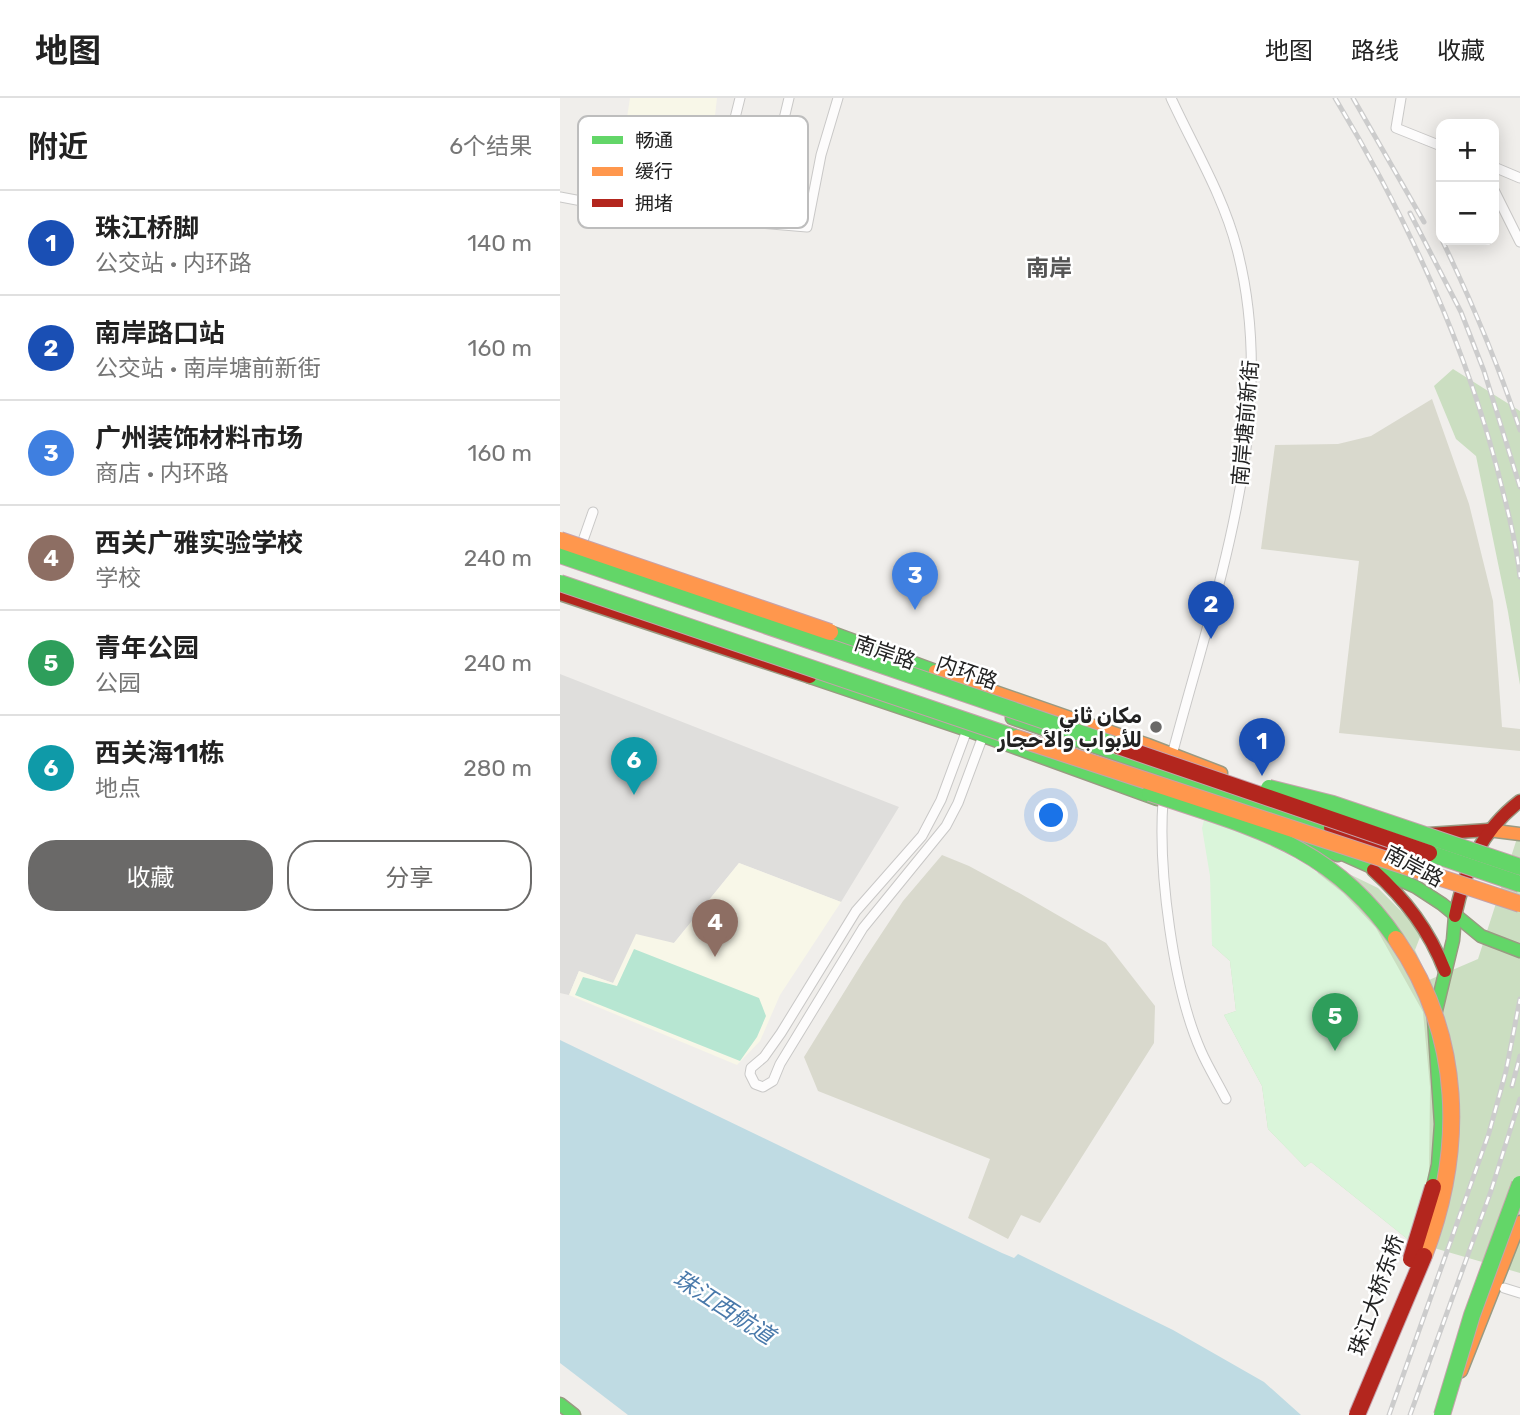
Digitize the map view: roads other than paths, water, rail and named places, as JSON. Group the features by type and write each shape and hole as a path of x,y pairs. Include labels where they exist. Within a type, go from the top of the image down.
{"main road":[{"path":"560,540 830,632 1221,774 1401,832 1433,834 1488,830 1520,834"},
{"path":"560,553 901,664 942,673"},
{"name":"内环路","path":"560,553 1192,777 1520,884"},
{"name":"南岸路","path":"560,563 1192,777 1245,800 1384,847 1423,858 1435,858 1476,847"},
{"name":"南岸路","path":"560,575 1275,825 1408,883 1429,895 1481,936 1520,951"},
{"path":"560,583 1268,834 1300,849 1334,873 1373,908 1401,944 1420,978 1436,1018 1452,1076 1454,1119 1452,1155 1444,1197 1432,1233 1357,1415"},
{"path":"560,594 967,730 987,733 1520,904"},
{"path":"700,597 723,619"},
{"path":"906,682 942,673"},
{"path":"987,733 1163,801 1366,864 1418,915 1435,945 1445,971"},
{"path":"1172,755 1192,777 1333,804 1520,867"},
{"path":"1221,774 1245,800"},
{"name":"珠江大桥东桥","path":"1357,1415 1413,1253 1438,1165 1441,1124 1434,1019 1466,870 1476,847 1488,830 1520,801"},
{"path":"1408,883 1420,874 1423,858"},
{"path":"1442,1415 1472,1315 1520,1184"},
{"path":"1442,1415 1520,1222"},
{"path":"560,1405 574,1415"}],"street":[{"path":"736,116 740,98"},
{"path":"784,116 789,98"},
{"path":"808,222 821,155 838,98"},
{"name":"南岸塘前新街","path":"1171,98 1192,144 1203,161 1231,228 1242,272 1251,350 1250,415 1236,508 1208,629 1172,755"},
{"path":"1401,98 1396,128 1436,144"},
{"path":"1499,169 1520,178"},
{"path":"560,197 578,200"},
{"path":"1499,200 1520,242"},
{"path":"577,557 593,512"},
{"path":"967,730 940,800 922,836 856,911 781,1033 764,1057 751,1068 750,1074 755,1084 763,1087 773,1081 863,928 946,826 987,733"},
{"path":"1163,801 1161,845 1173,946 1180,980 1200,1050 1226,1099"},
{"path":"1504,1288 1520,1293"}],"water":[{"name":"珠江西航道","path":"560,1040 1002,1253 1014,1258 1018,1254 1173,1330 1264,1382 1301,1415 628,1415 560,1363"}],"railway":[{"path":"1335,98 1408,231 1449,324 1467,371 1497,468 1520,577"},
{"path":"1353,98 1424,222"},
{"path":"1410,213 1461,312 1484,371 1520,487"},
{"path":"1444,245 1484,334 1520,430"},
{"path":"1389,1415 1489,1133 1506,1071 1520,999"},
{"path":"1512,1086 1520,1056"},
{"path":"1410,1415 1491,1191 1520,1099"}],"place":[{"name":"广州装饰材料市场","path":"915,610"},
{"name":"南岸路口站","path":"1211,639"},
{"name":"مكان ثاني للأبواب والأحجار","path":"1156,727"},
{"name":"珠江桥脚","path":"1262,776"},
{"name":"西关海11栋","path":"634,795"},
{"name":"西关广雅实验学校","path":"715,957"},
{"name":"青年公园","path":"1335,1051"}],"district":[{"name":"南岸","path":"1049,268"}]}
